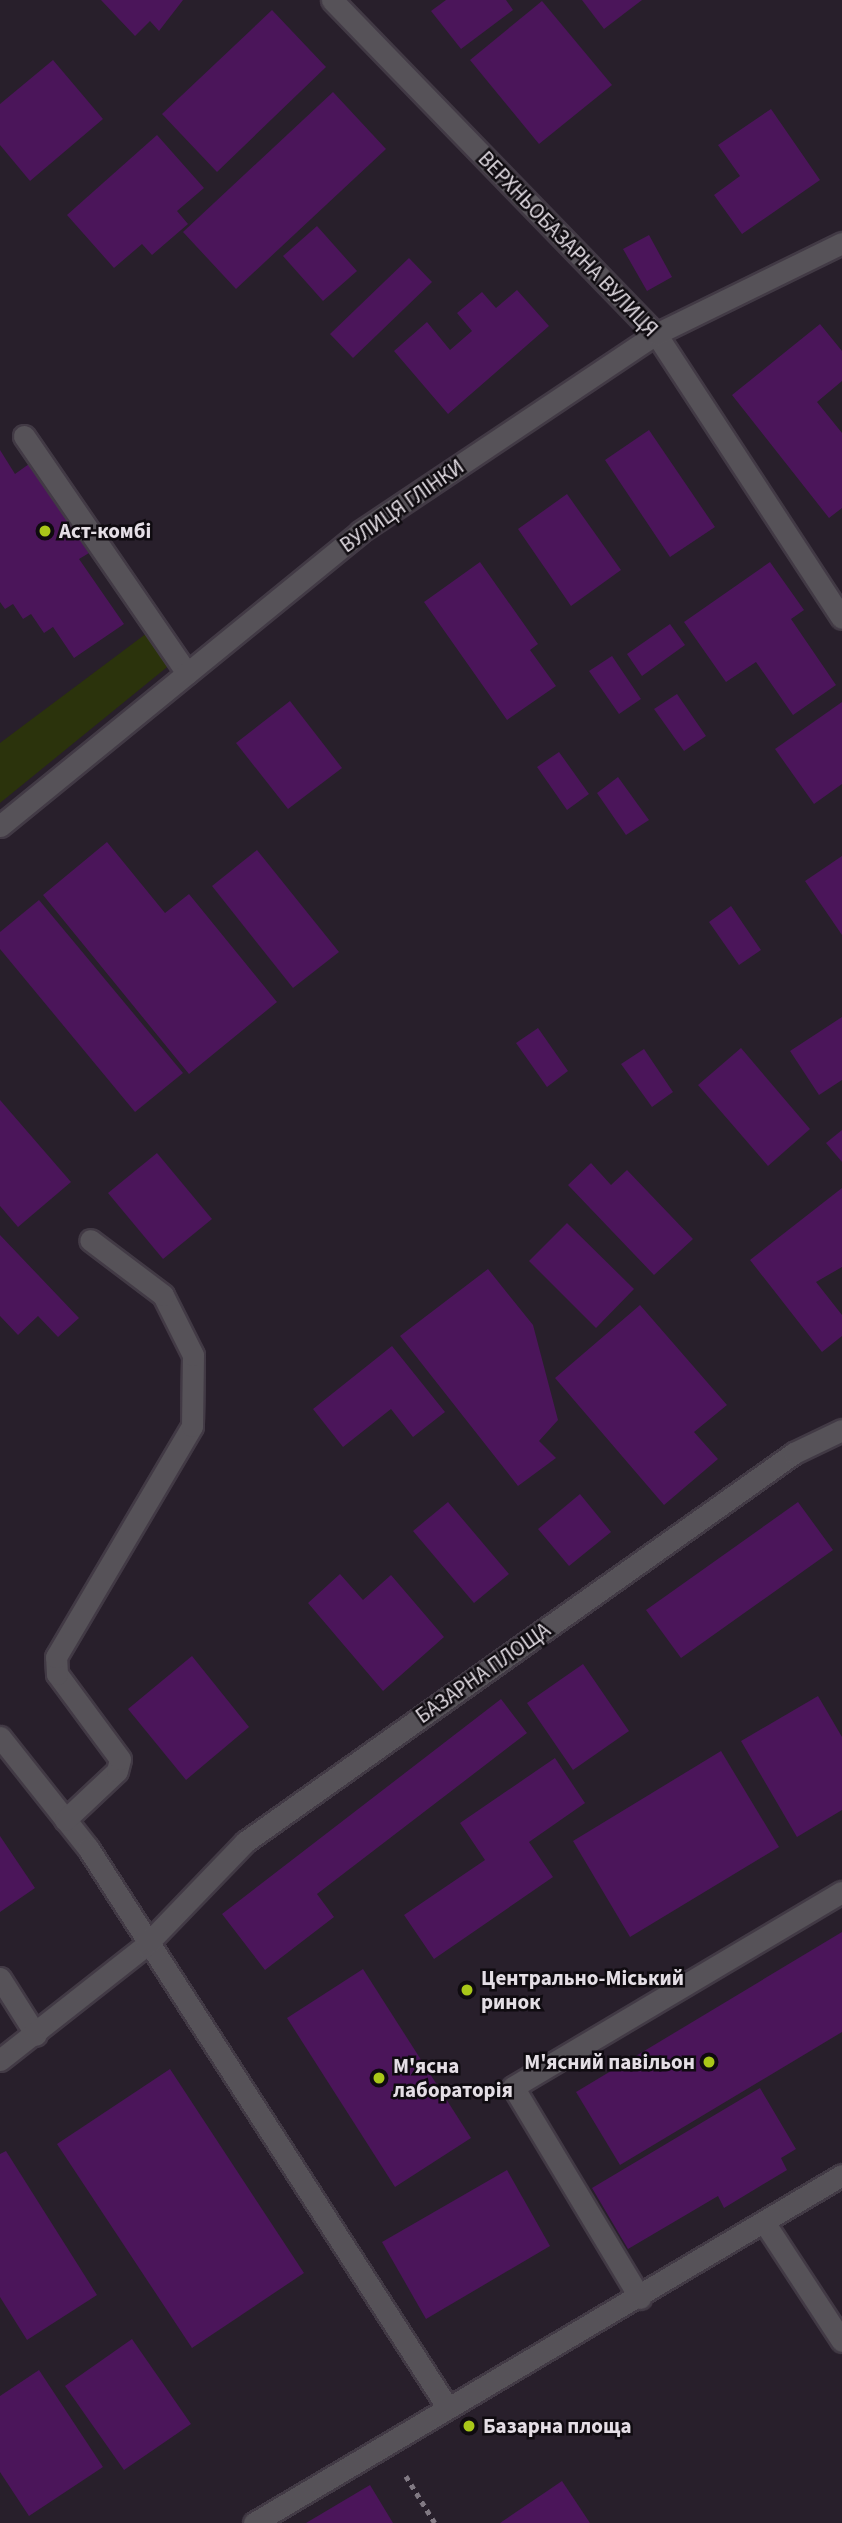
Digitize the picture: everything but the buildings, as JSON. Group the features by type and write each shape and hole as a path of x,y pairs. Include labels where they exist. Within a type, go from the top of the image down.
{"street":[{"name":"ВЕРХНЬОБАЗАРНА ВУЛИЦЯ","path":"331,0 656,334 842,618"},
{"name":"ВУЛИЦЯ ГЛІНКИ","path":"0,825 360,532 656,334 842,243"},
{"path":"24,436 187,673"},
{"path":"65,1820 117,1771 120,1759 57,1674 56,1657 192,1426 193,1355 163,1295 90,1240"},
{"name":"БАЗАРНА ПЛОЩА","path":"0,2060 36,2035 146,1945 245,1842 794,1452 842,1430"},
{"path":"0,1737 65,1820 446,2405"},
{"path":"640,2298 513,2087 842,1892"},
{"path":"0,1978 36,2035"},
{"path":"254,2523 446,2405 640,2298 842,2175"},
{"path":"764,2222 842,2342"}],"path":[{"path":"386,2442 435,2523"}],"green space":[{"path":"155,627 177,659 0,803 0,743"}],"place":[{"name":"Аст-комбі","path":"45,531"},
{"name":"Центрально-Міський ринок","path":"467,1990"},
{"name":"М'ясний павільон","path":"709,2062"},
{"name":"М'ясна лабораторія","path":"379,2078"},
{"name":"Базарна площа","path":"469,2426"}]}
